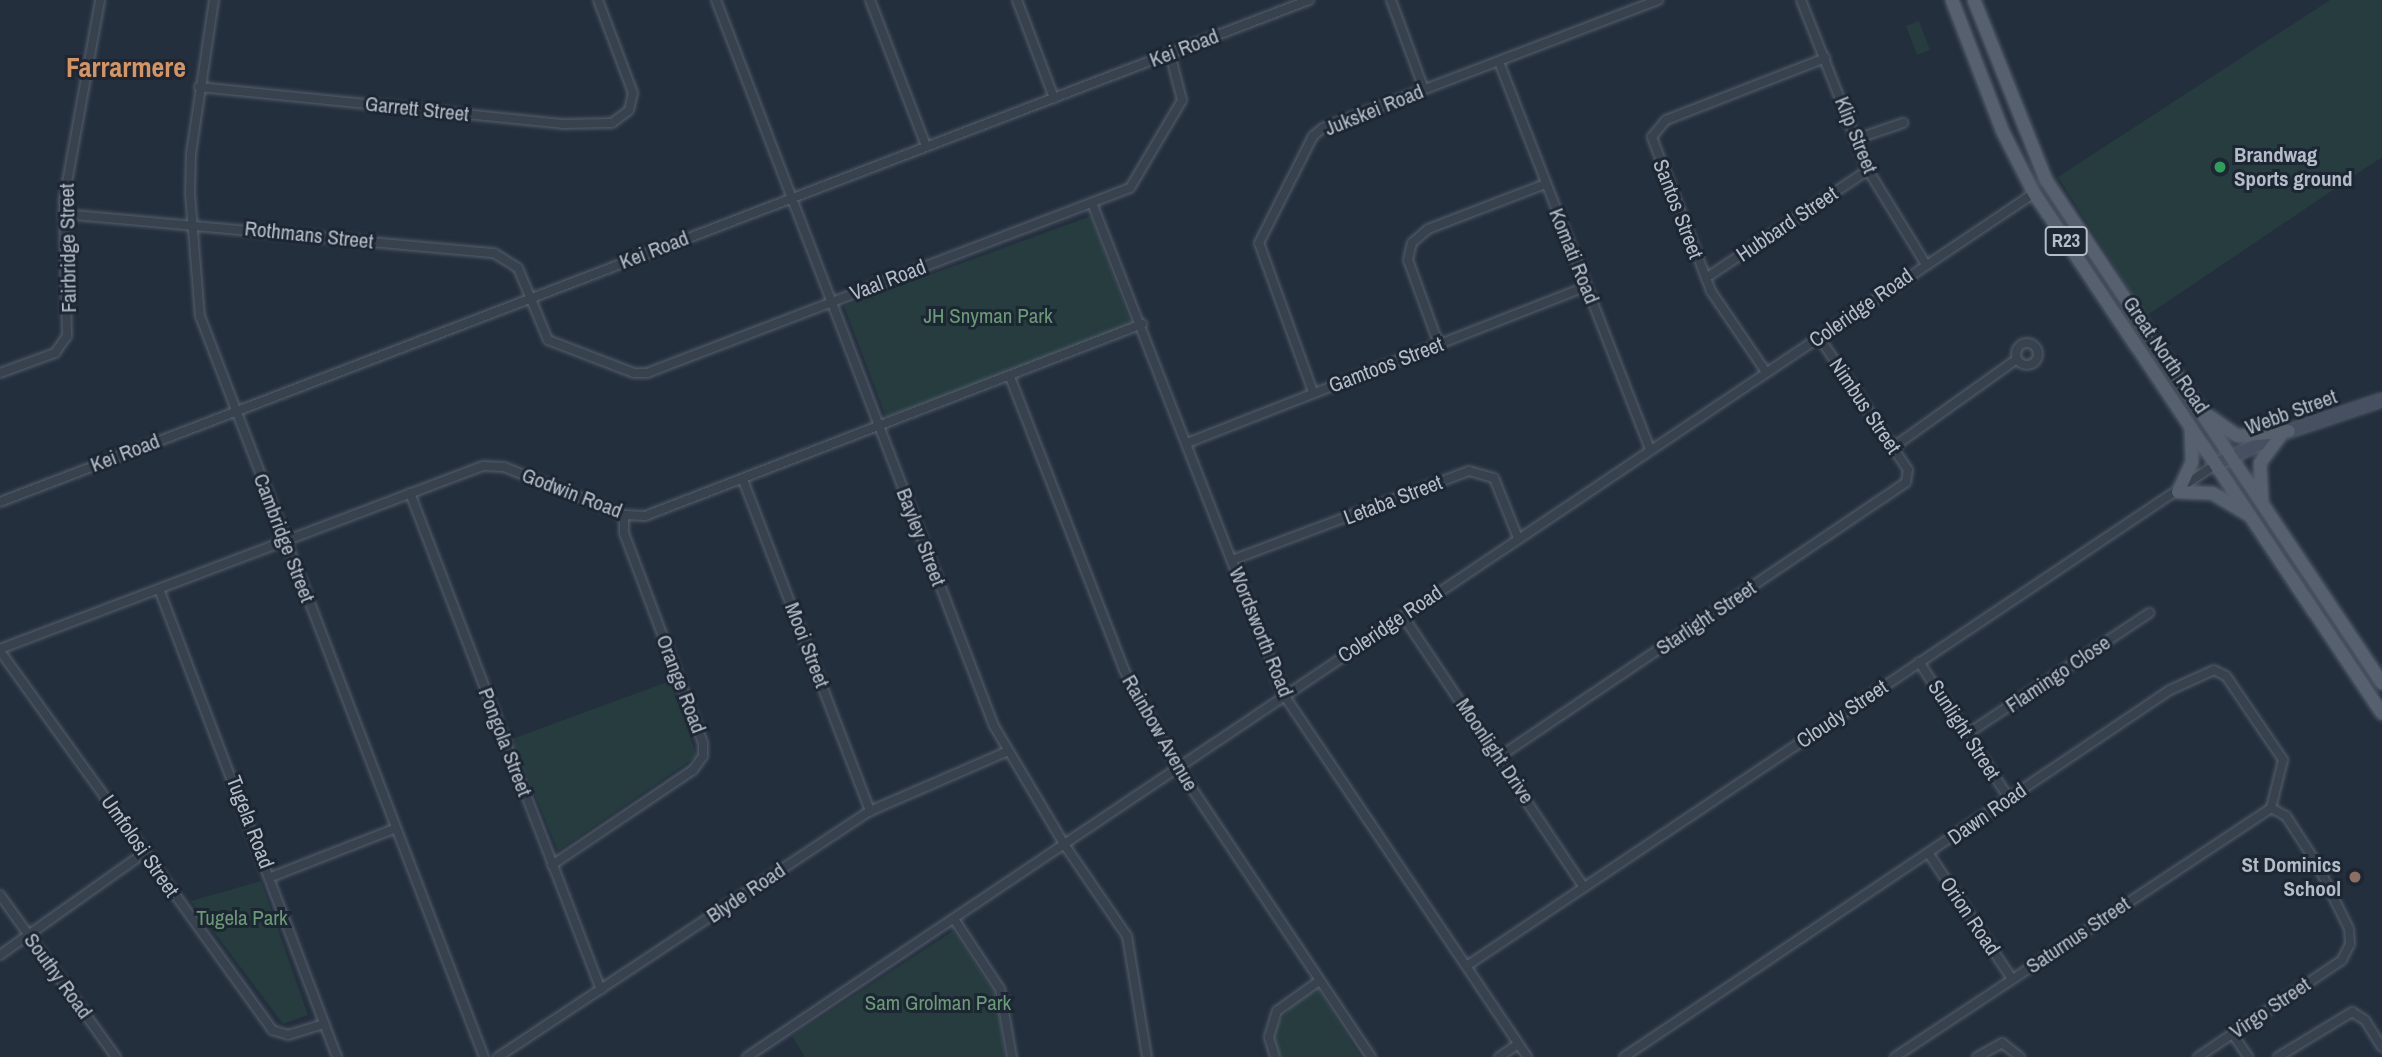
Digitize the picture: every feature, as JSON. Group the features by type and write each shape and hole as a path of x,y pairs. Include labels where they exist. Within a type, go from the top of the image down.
{"main road":[{"name":"Great North Road","path":"1952,0 2003,132 2034,192 2382,713"},
{"name":"Great North Road","path":"1974,0 2038,167 2382,683"},
{"path":"2195,405 2238,436 2286,432"},
{"path":"2190,426 2193,455 2179,491 2212,493 2250,518"},
{"path":"2263,506 2260,463 2286,432"},
{"path":"2311,607 2325,596"}],"street":[{"name":"Fairbridge Street","path":"0,373 60,349 68,329 63,214 100,0"},
{"name":"Cambridge Street","path":"214,0 191,153 191,223 200,316 484,1057"},
{"name":"Garrett Street","path":"199,87 592,126 618,121 629,110 631,86 597,0"},
{"name":"Bayley Street","path":"716,0 789,198 1006,752 1131,946 1147,1057"},
{"path":"870,0 926,146"},
{"path":"1017,0 1055,97"},
{"name":"Kei Road","path":"0,502 1309,0"},
{"path":"1391,0 1424,89"},
{"name":"Jukskei Road","path":"1313,392 1262,258 1260,236 1317,132 1658,0"},
{"name":"Klip Street","path":"1801,0 1868,170 1925,263"},
{"name":"Vaal Road","path":"530,298 543,333 554,344 639,374 1092,203 1138,181 1180,105 1181,85 1170,54"},
{"name":"Santos Street","path":"1766,372 1706,278 1653,146 1655,129 1666,120 1825,58"},
{"name":"Komati Road","path":"1499,62 1650,450"},
{"path":"1856,139 1903,123"},
{"name":"Hubbard Street","path":"1706,278 1868,170"},
{"path":"1439,345 1408,260 1412,243 1428,229 1545,184"},
{"name":"Coleridge Road","path":"747,1057 2034,192"},
{"name":"Wordsworth Road","path":"1092,203 1142,324 1284,695 1468,965 1527,1057"},
{"name":"Rothmans Street","path":"63,214 191,223 494,253 518,268 530,298"},
{"name":"Gamtoos Street","path":"1187,443 1586,287"},
{"name":"Godwin Road","path":"0,650 410,493 494,465 624,515 645,516 1142,324"},
{"name":"Nimbus Street","path":"1819,337 1910,475"},
{"path":"1892,449 2017,359"},
{"name":"Rainbow Avenue","path":"1010,377 1116,656 1177,766 1371,1057"},
{"name":"Webb Street","path":"2216,464 2229,455 2286,432 2382,400"},
{"name":"Cloudy Street","path":"1468,965 2216,464"},
{"name":"Letaba Street","path":"1232,560 1475,471 1493,478 1518,538"},
{"name":"Starlight Street","path":"1499,757 1897,490 1910,475"},
{"name":"Mooi Street","path":"743,480 870,811"},
{"name":"Pongola Street","path":"410,493 601,990"},
{"name":"Orange Road","path":"552,865 693,770 703,755 703,743 624,533 624,515"},
{"name":"Tugela Road","path":"159,589 271,877 337,1057"},
{"name":"Flamingo Close","path":"1967,734 2150,613"},
{"name":"Moonlight Drive","path":"1404,616 1584,887"},
{"name":"Umfolosi Street","path":"0,650 272,1030 288,1035 324,1024"},
{"name":"Sunlight Street","path":"1919,662 2009,798"},
{"name":"Dawn Road","path":"1624,1057 2170,690 2217,669 2283,760 2270,808"},
{"name":"Blyde Road","path":"498,1057 870,811 1006,752"},
{"name":"Saturnus Street","path":"1895,1057 2270,808"},
{"name":"Virgo Street","path":"2198,1057 2342,960 2350,944 2349,929 2317,864 2286,816 2270,808"},
{"path":"271,877 394,828"},
{"path":"0,955 144,853"},
{"name":"Orion Road","path":"1929,854 2012,979"},
{"name":"Southy Road","path":"0,895 116,1057"},
{"path":"954,919 1000,989 1012,1057"},
{"path":"1275,1057 1269,1037 1277,1011 1319,981"},
{"path":"2278,1057 2352,1012 2365,1020 2382,1047"},
{"path":"2232,1033 2248,1057"},
{"path":"1499,1057 1518,1044"},
{"path":"1977,1057 2000,1044 2012,1047 2020,1057"}],"green space":[{"name":"Brandwag Sports ground","path":"2330,0 2382,0 2382,157 2146,316 2058,177"},
{"path":"1919,21 1930,50 1917,55 1906,26"},
{"name":"JH Snyman Park","path":"1091,216 1132,327 886,417 844,306"},
{"path":"670,681 697,756 558,851 512,739"},
{"name":"Tugela Park","path":"261,881 308,1015 283,1024 191,901"},
{"name":"Sam Grolman Park","path":"953,931 997,997 1005,1057 805,1057 792,1036"},
{"path":"1317,988 1361,1057 1276,1057 1273,1031 1293,1004"}],"place":[{"name":"Brandwag Sports ground","path":"2220,167"},
{"name":"St Dominics School","path":"2355,877"}],"district":[{"name":"Farrarmere","path":"126,67"}]}
